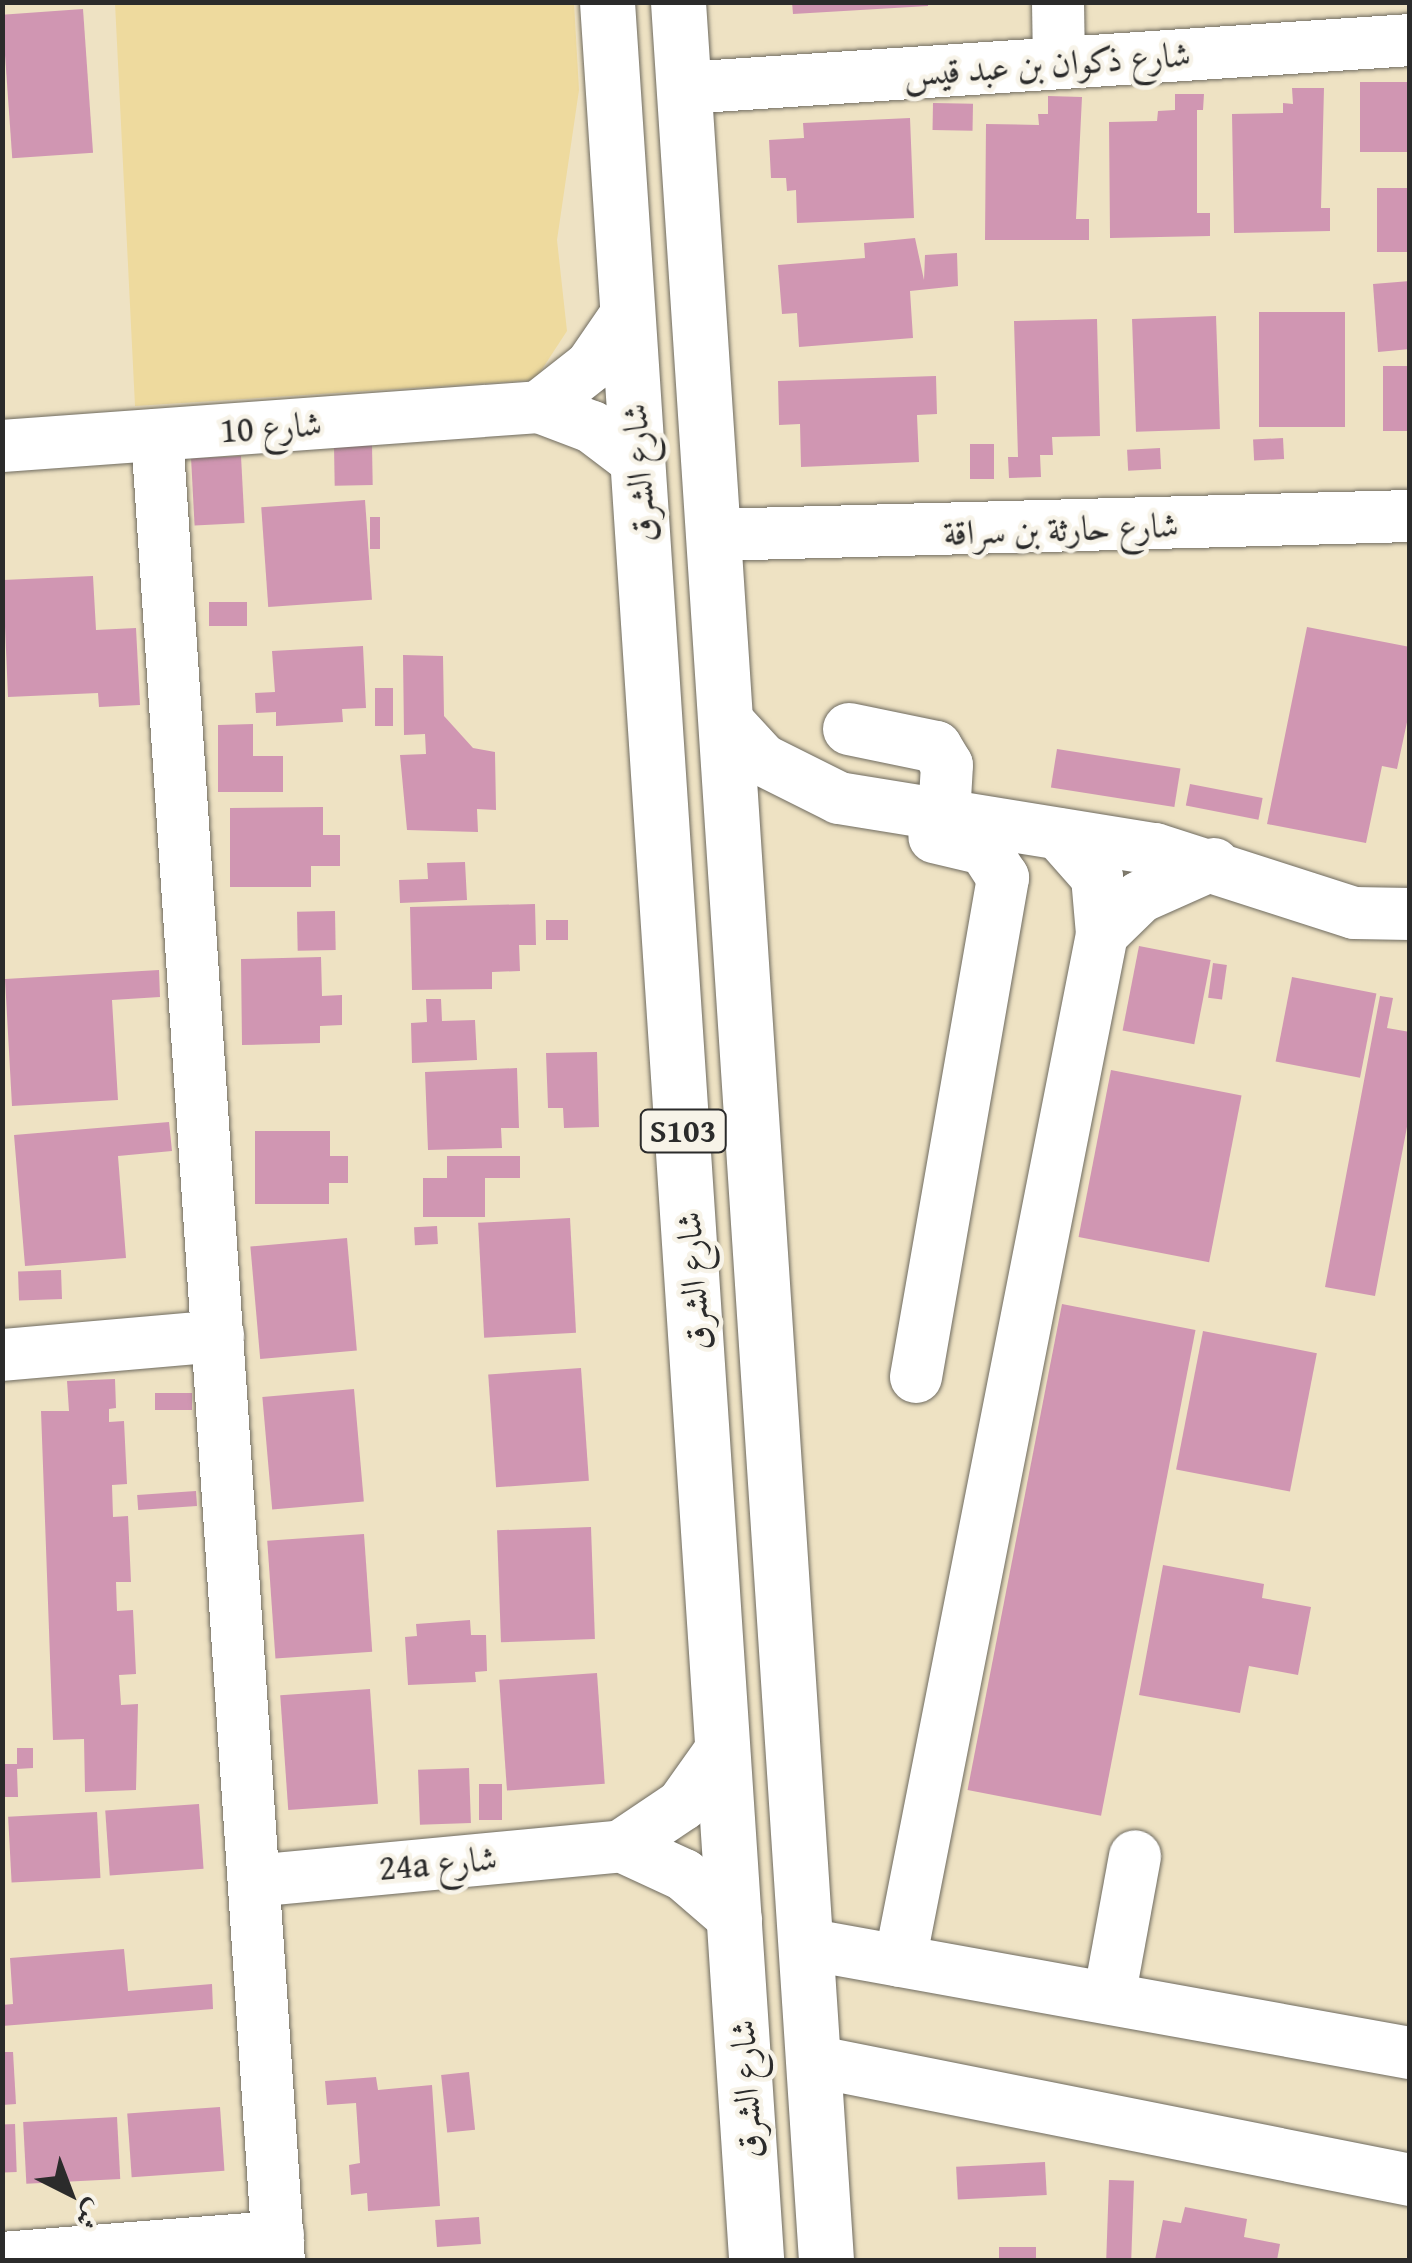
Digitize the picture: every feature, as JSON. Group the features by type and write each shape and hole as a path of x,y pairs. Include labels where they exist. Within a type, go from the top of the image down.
{"main road":[{"name":"شارع الشرق","path":"608,2 736,1920 751,2242"},
{"name":"شارع الشرق","path":"678,2 826,2260"},
{"path":"627,304 654,284 680,295 703,381"}],"street":[{"path":"1058,2 1060,64"},
{"name":"شارع ذكوان بن عبد قيس","path":"684,88 1410,40"},
{"path":"538,408 591,366 627,304"},
{"name":"شارع 10","path":"2,446 538,408 592,427 638,462"},
{"path":"2,2258 278,2249 157,435"},
{"name":"شارع حارثة بن سراقة","path":"712,535 1410,516"},
{"path":"725,719 763,760 862,821 984,849 1003,878 916,1377"},
{"path":"850,728 936,748 947,765 944,816"},
{"path":"812,790 1214,864 1354,913 1410,914"},
{"path":"900,1961 1102,934 1097,877 1082,852 1059,834"},
{"path":"1102,934 1152,890 1214,864"},
{"path":"2,1355 218,1336"},
{"name":"24a شارع","path":"254,1880 621,1846 682,1804 724,1746"},
{"path":"621,1846 684,1875 736,1920"},
{"path":"1109,1998 1135,1856"},
{"path":"806,1944 1410,2053"},
{"path":"813,2060 1410,2180"}],"sand":[{"path":"115,3 574,3 579,90 557,240 567,331 535,380 135,406"}],"building":[{"path":"792,2 928,2 928,6 793,14"},
{"path":"83,9 93,153 12,158 2,15"},
{"path":"1360,82 1410,82 1410,152 1360,152"},
{"path":"1292,88 1324,88 1321,208 1330,208 1330,231 1234,233 1232,114 1283,113 1283,103 1293,104"},
{"path":"1175,94 1204,94 1203,110 1197,110 1197,213 1210,213 1210,236 1110,238 1109,122 1157,121 1158,111 1175,110"},
{"path":"1048,96 1082,97 1076,219 1089,219 1089,240 985,240 986,124 1039,125 1038,114 1048,114"},
{"path":"933,103 973,104 973,131 933,130"},
{"path":"910,118 914,218 797,223 796,190 787,191 786,178 771,178 769,140 804,138 803,123"},
{"path":"1377,188 1410,188 1410,252 1377,252"},
{"path":"915,238 924,280 925,255 957,253 958,286 910,291 913,338 799,347 797,313 782,314 778,265 865,258 864,243"},
{"path":"1410,281 1410,349 1378,352 1373,284"},
{"path":"1259,312 1345,312 1345,427 1259,427"},
{"path":"1216,316 1220,429 1136,432 1132,319"},
{"path":"1097,319 1100,436 1052,437 1053,455 1040,455 1041,477 1009,478 1008,457 1018,457 1014,321"},
{"path":"1383,366 1410,366 1410,431 1383,431"},
{"path":"936,376 937,414 917,415 919,462 801,467 800,424 779,425 778,381"},
{"path":"1283,438 1284,459 1254,461 1253,440"},
{"path":"970,444 994,444 994,479 970,479"},
{"path":"372,445 373,485 335,486 334,446"},
{"path":"1160,448 1161,469 1128,471 1127,450"},
{"path":"241,456 245,523 195,526 191,459"},
{"path":"365,500 372,600 268,607 261,507"},
{"path":"370,517 380,517 380,549 370,549"},
{"path":"93,576 96,630 136,628 140,705 99,707 98,693 8,697 3,580"},
{"path":"209,602 247,602 247,626 209,626"},
{"path":"1307,627 1410,647 1410,708 1397,769 1382,766 1366,843 1267,824"},
{"path":"363,646 366,708 342,709 343,722 276,726 276,712 256,713 255,693 275,692 272,651"},
{"path":"403,655 443,656 444,716 473,748 495,752 496,810 477,809 478,832 407,830 400,755 426,754 425,734 404,735"},
{"path":"375,688 393,688 393,726 375,726"},
{"path":"253,724 253,756 283,756 283,792 218,792 218,725"},
{"path":"1057,749 1180,769 1174,807 1051,788"},
{"path":"1190,784 1263,798 1258,820 1186,806"},
{"path":"323,807 323,835 340,835 340,866 311,866 311,887 230,887 230,808"},
{"path":"465,862 467,900 400,903 399,880 428,879 427,863"},
{"path":"535,904 536,945 519,945 520,971 492,972 492,989 412,990 410,907"},
{"path":"335,911 336,950 298,951 297,912"},
{"path":"546,920 568,920 568,940 546,940"},
{"path":"1139,946 1211,960 1194,1044 1123,1030"},
{"path":"321,957 322,996 342,995 342,1025 320,1026 320,1043 242,1045 241,959"},
{"path":"1213,963 1227,965 1222,1000 1208,998"},
{"path":"159,970 160,997 112,1000 118,1100 12,1106 5,979"},
{"path":"1292,977 1376,993 1360,1078 1276,1061"},
{"path":"1380,996 1393,998 1387,1028 1410,1032 1410,1111 1375,1296 1325,1287"},
{"path":"426,999 441,999 442,1021 475,1020 477,1060 412,1063 411,1023 427,1022"},
{"path":"597,1052 599,1127 564,1128 563,1108 548,1108 546,1053"},
{"path":"517,1068 519,1128 501,1128 502,1148 428,1150 425,1072"},
{"path":"1111,1070 1242,1095 1209,1262 1079,1237"},
{"path":"169,1122 172,1151 118,1156 126,1258 25,1266 14,1135"},
{"path":"255,1131 330,1131 330,1156 348,1156 348,1183 329,1183 329,1204 255,1204"},
{"path":"447,1156 520,1156 520,1178 485,1178 485,1217 423,1217 423,1178 447,1178"},
{"path":"570,1218 576,1333 484,1338 478,1223"},
{"path":"437,1226 438,1244 415,1245 414,1227"},
{"path":"347,1238 357,1351 260,1359 250,1246"},
{"path":"61,1270 62,1299 19,1300 18,1272"},
{"path":"1062,1304 1196,1330 1101,1816 968,1790"},
{"path":"1203,1331 1317,1353 1290,1492 1176,1469"},
{"path":"581,1368 589,1481 496,1487 488,1374"},
{"path":"115,1379 116,1408 109,1409 109,1422 124,1421 127,1484 112,1485 113,1517 128,1516 131,1582 116,1582 117,1611 133,1610 136,1674 119,1675 121,1705 138,1704 136,1790 85,1792 84,1739 53,1740 41,1411 69,1411 67,1381"},
{"path":"354,1389 364,1502 272,1510 262,1397"},
{"path":"155,1393 192,1393 192,1410 155,1410"},
{"path":"196,1491 197,1506 138,1510 137,1495"},
{"path":"591,1527 595,1639 501,1642 497,1530"},
{"path":"364,1534 372,1652 275,1658 267,1541"},
{"path":"1163,1565 1264,1584 1262,1598 1311,1607 1298,1675 1249,1666 1240,1713 1139,1695"},
{"path":"470,1620 471,1635 486,1635 487,1671 475,1672 476,1682 408,1685 405,1637 417,1636 416,1624"},
{"path":"597,1673 605,1784 507,1791 499,1680"},
{"path":"370,1689 378,1804 288,1810 280,1695"},
{"path":"17,1748 33,1748 33,1768 17,1769 18,1797 2,1797 2,1764 17,1764"},
{"path":"469,1768 471,1823 420,1825 418,1770"},
{"path":"479,1784 502,1784 502,1820 479,1820"},
{"path":"199,1804 204,1869 110,1875 105,1811"},
{"path":"97,1812 100,1878 12,1883 8,1817"},
{"path":"124,1949 128,1991 212,1984 213,2009 2,2026 2,2005 13,2004 10,1958"},
{"path":"2,2052 13,2052 16,2104 2,2105"},
{"path":"469,2072 475,2130 447,2133 441,2075"},
{"path":"376,2077 378,2090 432,2085 440,2206 368,2211 367,2193 351,2195 349,2165 360,2163 356,2103 327,2105 325,2081"},
{"path":"220,2107 224,2171 132,2177 127,2113"},
{"path":"117,2117 120,2179 26,2184 23,2122"},
{"path":"2,2124 15,2124 17,2172 4,2172"},
{"path":"1045,2162 1047,2195 958,2200 956,2167"},
{"path":"1109,2180 1134,2181 1131,2260 1106,2260"},
{"path":"1185,2207 1247,2219 1244,2237 1280,2244 1277,2260 1155,2260 1163,2220 1181,2223"},
{"path":"479,2217 481,2244 437,2247 435,2220"},
{"path":"999,2247 1036,2247 1036,2260 999,2260"}]}
